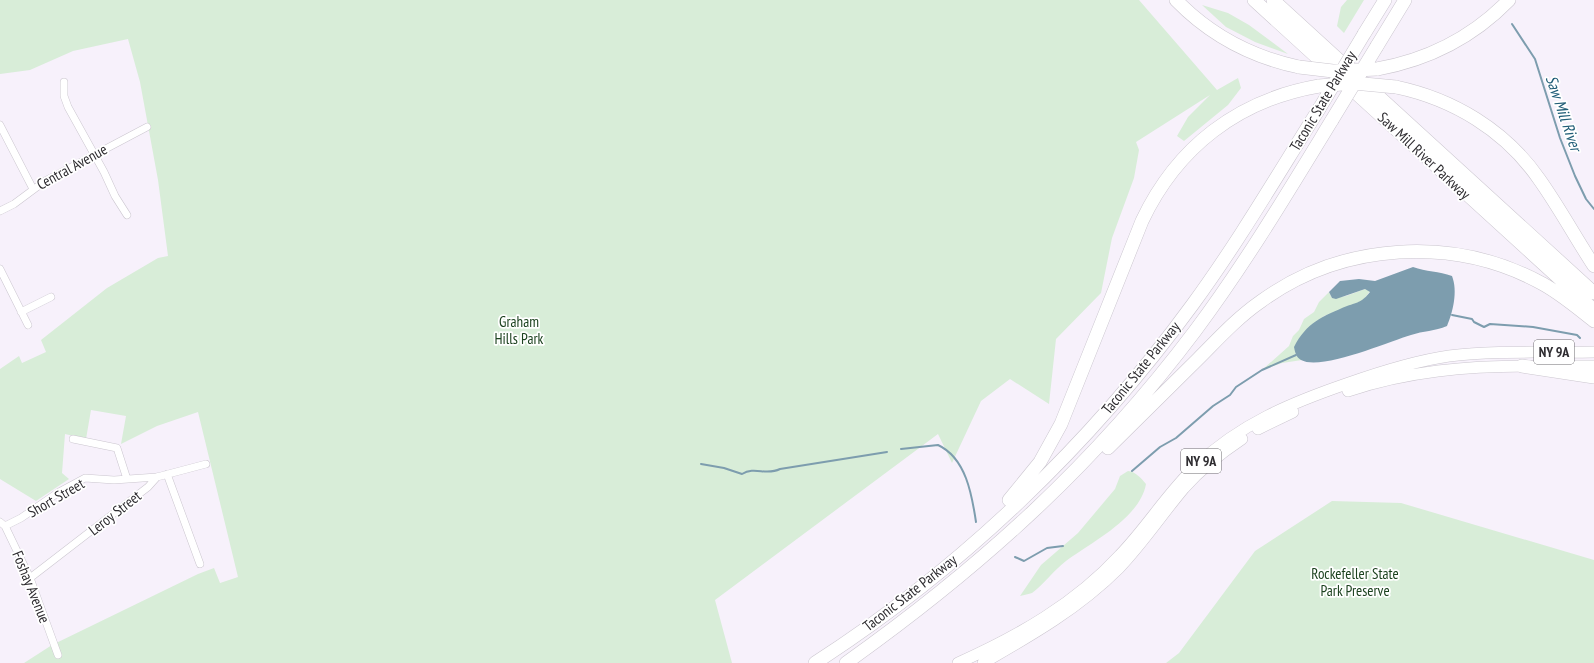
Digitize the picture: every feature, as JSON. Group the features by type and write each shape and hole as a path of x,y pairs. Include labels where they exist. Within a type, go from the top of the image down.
{"highway":[{"path":"1176,0 1198,20 1229,42 1263,57 1299,67 1339,71 1376,69 1416,59 1448,46 1479,27 1509,0"},
{"name":"Saw Mill River Parkway","path":"1254,0 1594,310"},
{"name":"Saw Mill River Parkway","path":"1273,0 1594,293"},
{"name":"Taconic State Parkway","path":"815,663 910,597 1011,509 1060,461 1107,410 1157,352 1194,303 1233,247 1385,0"},
{"name":"Taconic State Parkway","path":"846,663 908,618 958,579 1005,539 1057,489 1122,421 1194,332 1256,243 1405,0"},
{"path":"968,548 1030,476 1053,440 1075,393 1142,221 1157,192 1170,173 1201,140 1238,114 1280,95 1319,86 1353,83 1396,87 1433,98 1457,108 1482,123 1509,144 1538,178 1594,266"},
{"path":"1057,489 1099,457 1249,310 1290,282 1336,263 1369,255 1408,251 1438,252 1476,258 1505,267 1542,284 1562,296 1594,321"},
{"path":"1522,366 1594,377"}],"main road":[{"name":"NY 9A","path":"958,663 1029,628 1049,616 1086,587 1121,554 1171,492 1196,466 1232,436 1272,413 1381,372 1438,358 1485,354 1594,352"},
{"name":"NY 9A","path":"983,663 1047,626 1084,599 1135,551 1184,488 1203,469 1231,446 1262,426 1304,407 1390,378 1451,369 1522,366 1594,366"}],"street":[{"path":"64,82 64,96 68,108 127,215"},
{"path":"0,125 32,189"},
{"name":"Central Avenue","path":"0,211 19,200 32,189 147,127"},
{"path":"0,268 28,326"},
{"path":"21,312 51,298"},
{"path":"73,439 117,448 127,479"},
{"name":"Leroy Street","path":"30,578 148,487 157,477 206,464"},
{"path":"167,474 200,564"},
{"name":"Short Street","path":"2,524 41,506 78,481 85,478 114,480 157,477"},
{"name":"Foshay Avenue","path":"2,524 30,578 58,655"}],"green space":[{"name":"Graham Hills Park","path":"0,0 1139,0 1217,90 1238,78 1241,88 1228,105 1184,141 1177,136 1188,117 1210,95 1136,142 1139,150 1134,178 1112,238 1101,293 1056,339 1049,404 1010,379 981,401 952,463 938,434 715,600 732,663 24,663 52,645 198,574 214,568 220,583 238,577 198,412 157,426 121,444 126,416 91,410 86,439 65,434 62,473 69,479 36,501 0,479 0,369 19,356 22,363 46,352 41,340 107,288 158,258 168,256 158,180 140,82 128,39 73,51 30,70 0,74"},
{"path":"1347,0 1364,0 1344,33 1337,26 1341,7"},
{"path":"1202,5 1228,13 1249,25 1288,54 1255,42 1226,27"},
{"path":"1365,289 1370,291 1362,302 1324,316 1296,355 1302,360 1282,363 1262,370 1289,346 1293,336 1299,330 1304,319 1314,312 1319,302 1329,292 1332,298 1346,296"},
{"path":"1128,471 1136,474 1146,484 1142,496 1135,508 1114,528 1062,564 1032,593 1020,596 1041,565 1078,533 1115,489 1120,476"},
{"name":"Rockefeller State Park Preserve","path":"1332,501 1401,503 1594,560 1594,663 1166,663 1179,653 1255,551"}],"water":[{"path":"1413,267 1452,276 1455,295 1447,326 1411,335 1339,359 1323,362 1311,362 1301,360 1298,357 1295,353 1294,347 1310,326 1330,313 1360,301 1370,292 1365,289 1336,299 1332,298 1329,292 1340,281 1359,279 1375,281"}],"waterway":[{"name":"Saw Mill River","path":"1512,24 1535,59 1560,138 1586,199 1594,209"},
{"path":"1452,315 1472,319 1474,322 1484,327 1490,324 1533,327 1577,335 1580,338"},
{"path":"1132,471 1160,447 1176,438 1213,406 1230,395 1236,387 1262,370 1296,355"},
{"path":"901,449 938,445 948,451 955,459 966,478 970,489 976,522"},
{"path":"701,464 724,468 742,474 751,471 770,472 780,469 887,452"},
{"path":"1015,557 1024,561 1047,548 1063,546"}]}
